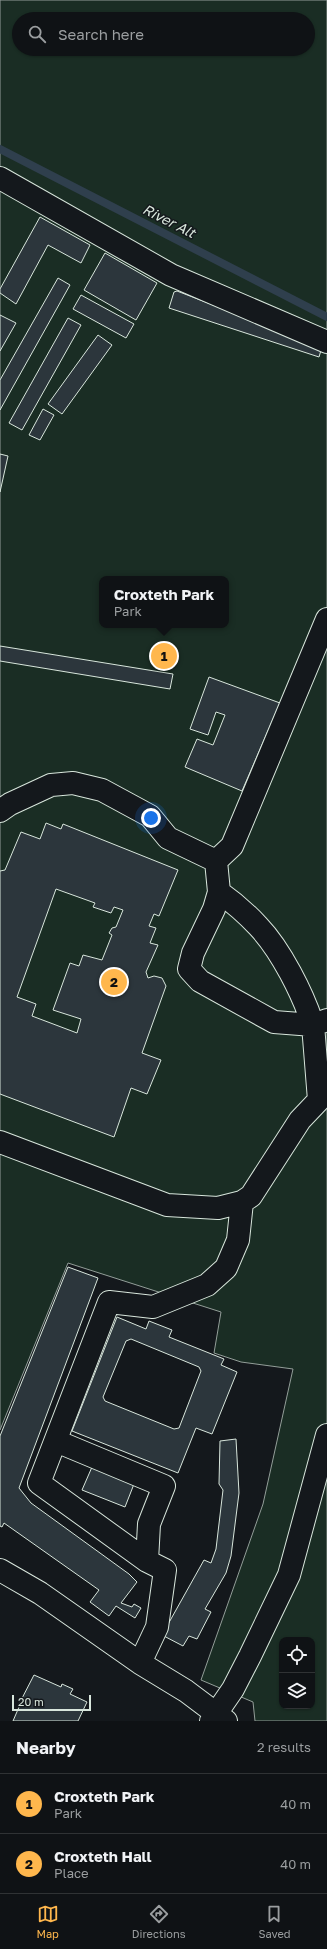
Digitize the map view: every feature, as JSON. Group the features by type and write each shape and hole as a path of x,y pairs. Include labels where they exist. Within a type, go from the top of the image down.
{"lane":[{"path":"0,178 171,276 327,342"},
{"path":"216,861 232,846 327,619"},
{"path":"0,811 10,804 51,785 73,783 102,790 150,816 168,838 216,861"},
{"path":"216,861 219,892 214,909 193,953 189,969 200,981 274,1022 320,1023"},
{"path":"0,1142 167,1205 218,1208 242,1202 250,1196 300,1120 323,1103 320,1023 308,1011 278,954 260,927 236,904 219,892"},
{"path":"140,1663 157,1627 165,1570 147,1561 40,1483 110,1302 153,1307 207,1285 226,1268 238,1240 242,1202"},
{"path":"0,1570 40,1593 140,1663 186,1691 217,1718 250,1656 288,1575 327,1435"},
{"path":"56,1441 164,1486 149,1524 147,1561"}],"green space":[{"path":"0,0 327,0 327,1721 255,1721 253,1702 201,1680 263,1504 293,1369 241,1362 214,1353 221,1312 68,1263 0,1430"}],"building":[{"path":"40,217 90,245 81,263 48,245 16,304 0,293 0,289"},
{"path":"105,253 157,283 136,320 84,290"},
{"path":"58,278 70,285 0,410 0,380"},
{"path":"177,291 322,347 319,357 169,308 174,292"},
{"path":"81,295 134,324 126,338 73,309"},
{"path":"0,315 16,323 0,351"},
{"path":"68,318 81,325 22,430 9,423"},
{"path":"98,335 112,345 62,414 48,404"},
{"path":"43,409 54,415 40,440 29,435"},
{"path":"0,454 8,456 0,492"},
{"path":"0,646 173,674 170,689 0,661"},
{"path":"209,677 280,703 242,791 185,767 197,739 213,745 225,715 216,712 208,735 190,729"},
{"path":"46,823 61,829 63,824 178,870 159,916 154,914 149,926 156,928 150,943 158,945 146,972 148,978 154,976 162,978 166,986 142,1053 161,1060 147,1094 131,1088 114,1137 0,1094 0,871 5,870 21,832 40,839","holes":["56,889 95,903 93,907 111,913 114,907 123,910 116,927 112,928 109,933 112,935 102,960 83,955 79,966 70,963 53,1010 81,1019 77,1033 32,1016 36,1004 17,997"]},
{"path":"68,1267 98,1278 19,1488 31,1503 129,1574 137,1582 121,1603 132,1607 134,1604 141,1608 135,1618 116,1606 109,1616 90,1602 99,1590 4,1523 2,1527 0,1526 0,1436"},
{"path":"117,1317 146,1329 149,1321 172,1330 169,1337 224,1359 221,1365 237,1372 212,1434 196,1428 178,1473 72,1431","holes":["131,1339 199,1367 201,1371 179,1428 174,1429 105,1401 103,1397 126,1341"]},
{"path":"236,1439 239,1493 231,1556 226,1573 205,1609 211,1612 197,1639 189,1636 183,1646 162,1635 204,1560 211,1563 216,1549 223,1490 219,1484 220,1441"},
{"path":"92,1467 134,1484 125,1507 82,1490"},
{"path":"34,1675 61,1687 62,1684 73,1689 70,1694 87,1702 78,1721 13,1721 19,1707 18,1706"}],"waterway":[{"name":"River Alt","path":"0,149 327,317"}],"place":[{"name":"Croxteth Park","path":"164,656"},
{"name":"Croxteth Hall","path":"114,982"}]}
